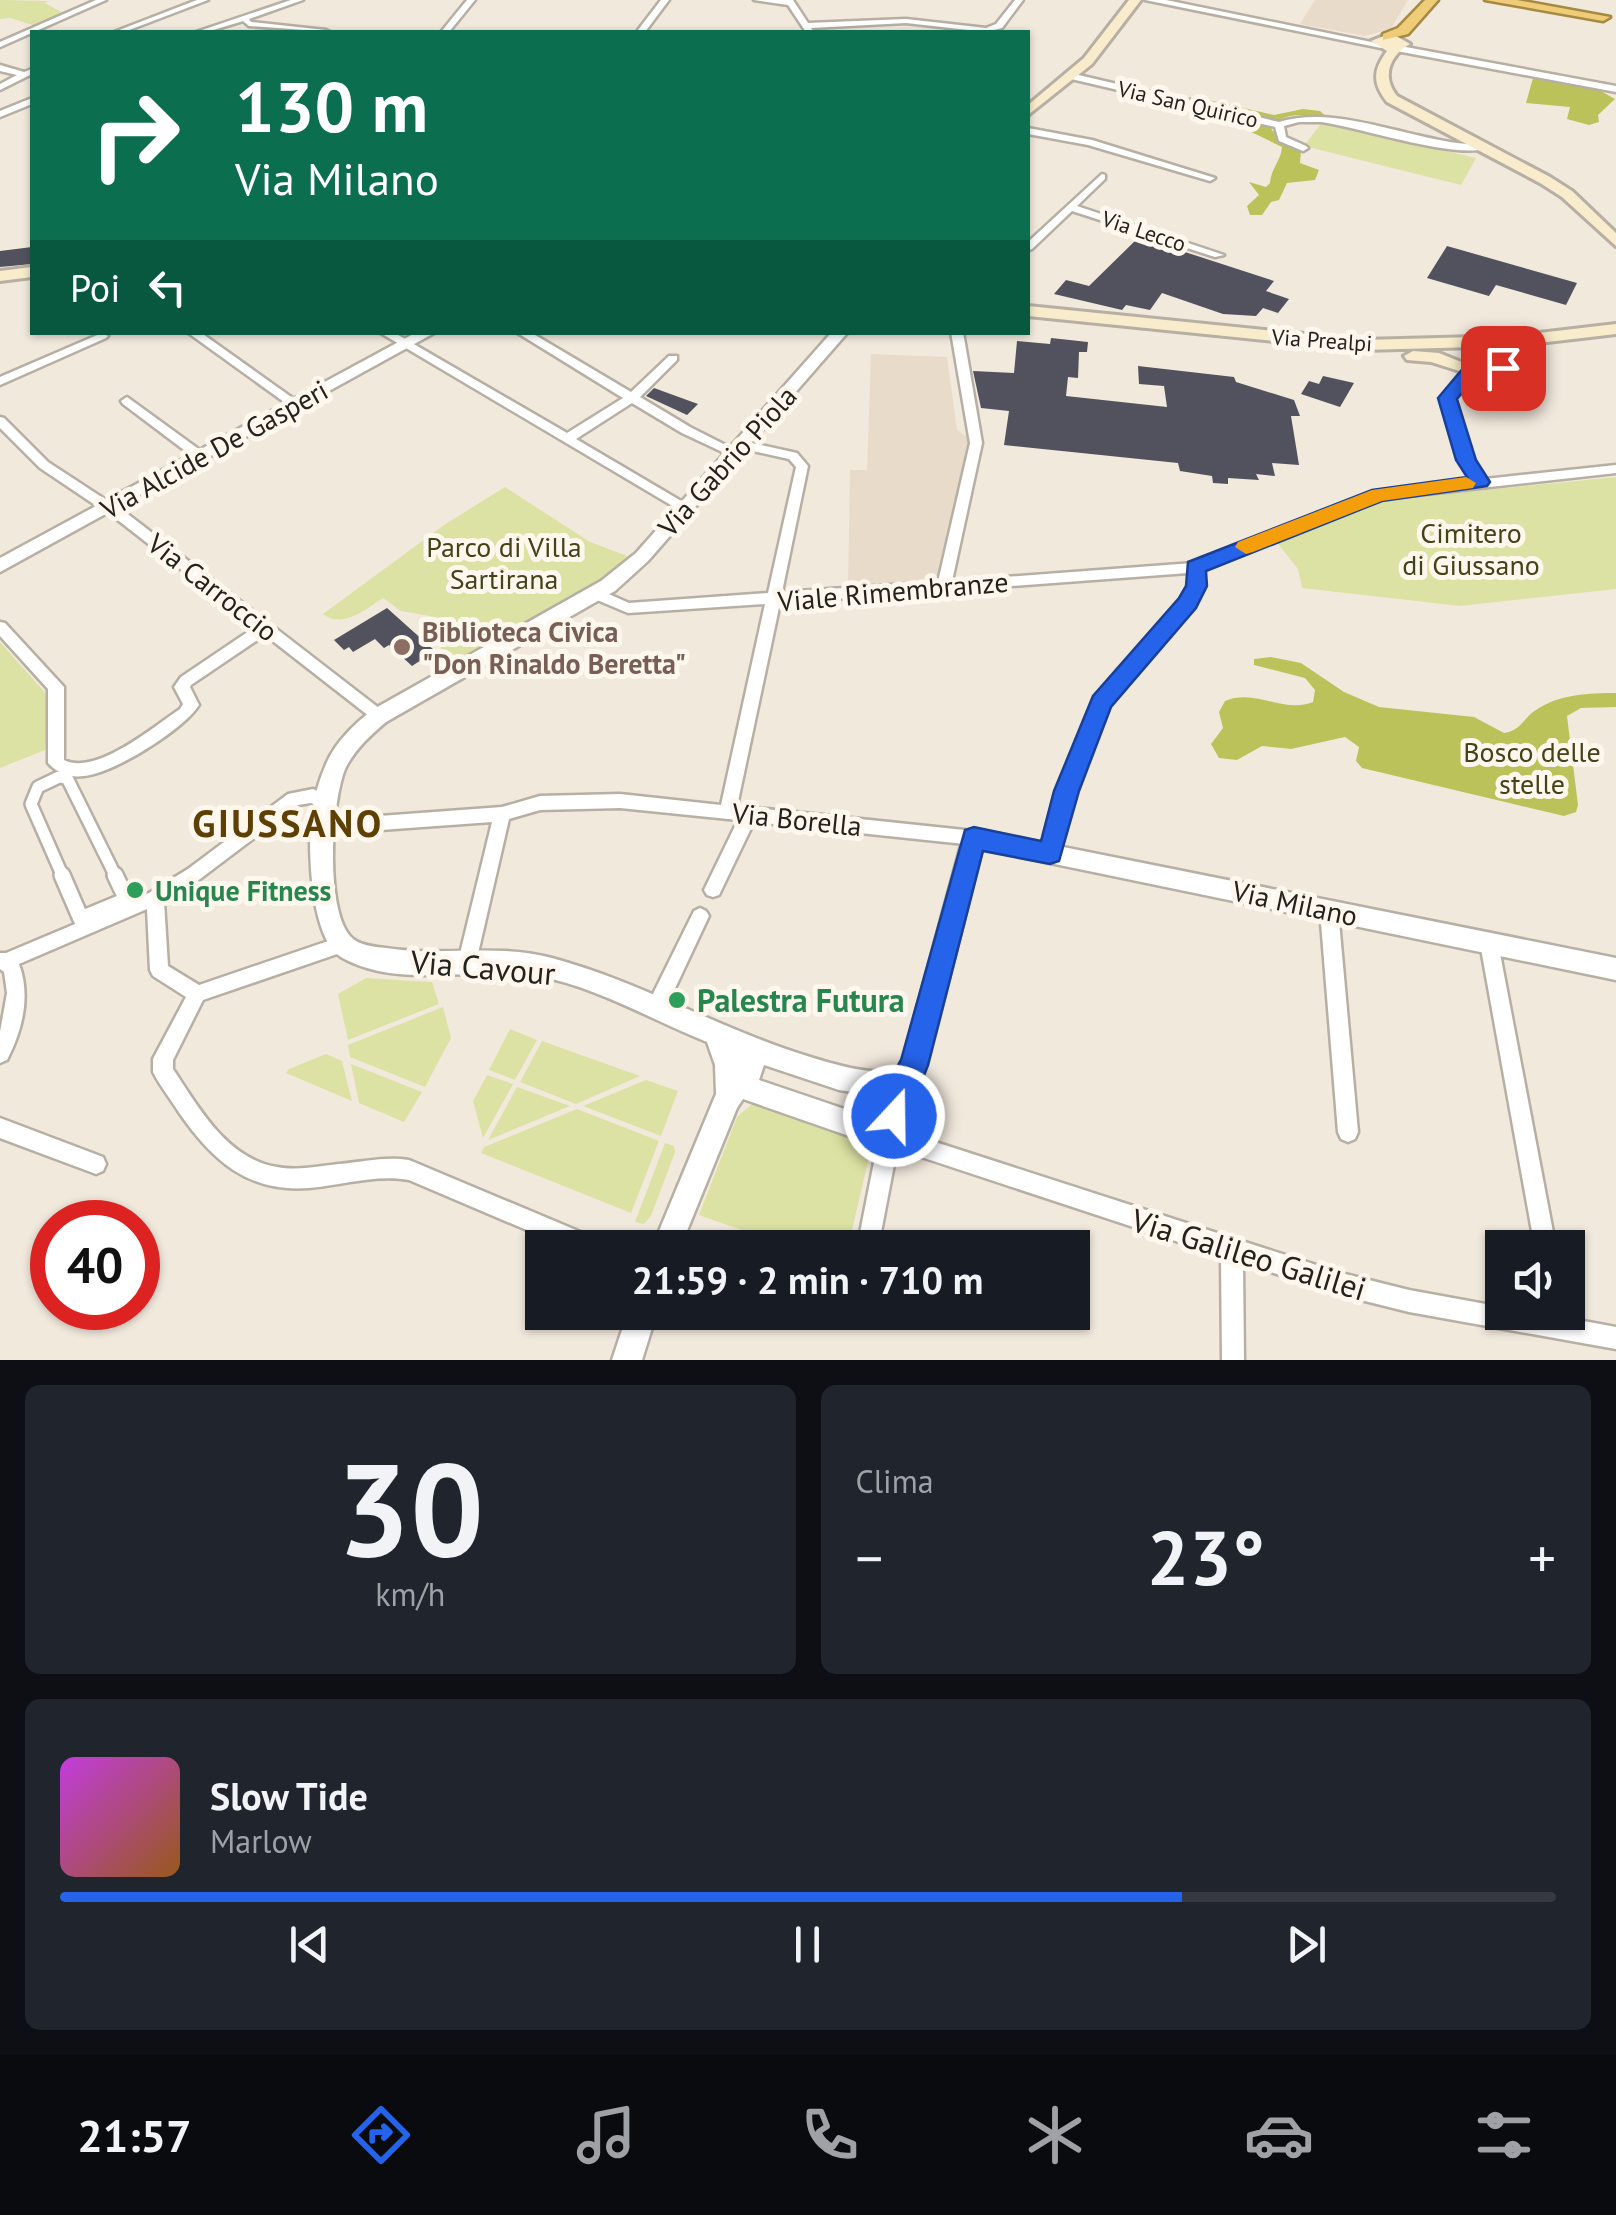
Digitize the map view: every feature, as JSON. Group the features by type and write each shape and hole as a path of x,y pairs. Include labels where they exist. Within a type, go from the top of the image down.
{"highway":[{"path":"1390,43 1431,0"},
{"path":"1491,0 1612,17"},
{"path":"1506,0 1612,17"},
{"path":"1536,0 1612,17"}],"main road":[{"path":"1030,109 1088,61 1135,0"},
{"path":"1390,43 1379,76 1385,92 1404,107 1567,194 1616,241"},
{"path":"0,276 30,272"},
{"name":"Via Prealpi","path":"1030,314 1362,345 1514,341 1616,330"},
{"name":"Via Prealpi","path":"1030,314 1275,345 1390,353 1616,341"},
{"path":"1511,359 1557,347"},
{"path":"1390,353 1433,358 1472,370"}],"street":[{"path":"34,30 102,0"},
{"path":"123,30 204,0"},
{"path":"208,30 299,0"},
{"path":"446,30 471,0"},
{"path":"642,30 665,0"},
{"path":"758,0 790,2 808,29 906,21 974,30"},
{"path":"985,30 999,26 1018,0"},
{"path":"1150,0 1616,89"},
{"path":"246,20 249,24 307,30"},
{"path":"0,45 30,32"},
{"path":"0,68 29,73"},
{"path":"0,87 29,73"},
{"name":"Via San Quirico","path":"1070,76 1278,125 1297,118 1323,119 1448,148 1482,148"},
{"path":"0,114 30,102"},
{"path":"1278,125 1282,139 1303,148"},
{"path":"1030,131 1106,147 1210,178"},
{"path":"1448,148 1462,146 1464,138"},
{"name":"Via Lecco","path":"1030,244 1102,177"},
{"name":"Via Lecco","path":"1070,207 1219,255"},
{"path":"196,335 295,404"},
{"path":"389,335 686,508"},
{"name":"Via Alcide De Gasperi","path":"0,566 423,335"},
{"path":"526,335 686,430 739,449 797,458 802,466 728,811"},
{"name":"Via Gabrio Piola","path":"329,790 340,758 352,739 379,716 598,595 642,557 838,335"},
{"path":"944,585 976,444 958,335"},
{"path":"0,382 102,336"},
{"path":"567,439 633,397 673,358"},
{"path":"1480,482 1466,460 1448,405 1450,393 1472,370 1499,369 1511,359"},
{"path":"127,400 200,456"},
{"name":"Via Carroccio","path":"0,421 44,465 124,518 379,716"},
{"name":"Viale Rimembranze","path":"598,595 628,608 773,601 1196,567 1379,495 1616,469"},
{"path":"1050,854 1066,791 1101,703 1188,602 1196,586 1196,567"},
{"path":"0,627 56,687 54,757 67,771 83,772 102,766 190,709 191,701 182,687 186,681 266,628"},
{"path":"60,777 66,778 128,900 82,919 30,804 38,787 60,777"},
{"path":"0,1053 14,1019 13,969 4,961 155,898 301,796 329,790 322,839 340,946 197,994 163,1059 163,1072 214,1143 240,1164 284,1178 356,1173 386,1166 409,1170 552,1230"},
{"name":"Via Borella","path":"322,839 502,814 540,803 620,801 974,838"},
{"path":"467,962 502,814"},
{"path":"713,890 750,814"},
{"path":"872,1230 890,1136 904,1083 914,1065 974,838"},
{"name":"Via Milano","path":"974,838 1616,969"},
{"path":"155,898 159,970 197,994"},
{"path":"1329,910 1348,1132"},
{"path":"656,1008 700,916"},
{"path":"1489,943 1543,1230"},
{"name":"Via Cavour","path":"340,946 365,956 549,967 716,1033 734,1076"},
{"path":"734,1076 876,1088 904,1083"},
{"path":"734,1076 890,1136"},
{"path":"673,1230 734,1076"},
{"path":"0,1128 96,1164"},
{"name":"Via Galileo Galilei","path":"890,1136 1232,1250 1375,1293 1485,1310"},
{"path":"1232,1250 1233,1360"},
{"name":"Via Galileo Galilei","path":"1585,1329 1616,1338"},
{"path":"627,1360 636,1330"}],"shaded area":[{"path":"1315,0 1408,0 1391,29 1365,36 1300,24"},
{"path":"871,354 947,357 957,430 969,438 937,581 848,586 850,470 867,470"}],"green space":[{"path":"0,0 49,1 45,3 65,14 36,26 0,19"},
{"path":"1533,78 1599,90 1615,99 1598,115 1599,122 1589,125 1567,119 1570,107 1526,103"},
{"path":"1134,93 1199,98 1274,115 1303,109 1320,111 1327,117 1289,116 1270,127 1280,141 1301,152 1300,163 1319,170 1315,180 1287,183 1279,200 1271,202 1262,215 1250,215 1247,206 1259,195 1249,182 1266,187 1270,183 1282,147 1241,127 1195,113 1160,110"},
{"path":"1323,121 1476,158 1461,185 1304,146"},
{"name":"Cimitero di Giussano","path":"1616,477 1616,589 1460,606 1302,588 1298,569 1275,540 1387,500"},
{"name":"Parco di Villa Sartirana","path":"505,487 590,542 630,557 610,577 451,664 440,651 447,625 441,618 401,611 383,598 346,619 323,614 444,525"},
{"path":"0,642 49,697 45,750 0,768"},
{"name":"Bosco delle stelle","path":"1271,657 1301,663 1344,692 1379,707 1474,717 1504,733 1514,730 1545,705 1565,698 1616,693 1616,707 1581,708 1567,716 1578,805 1576,812 1564,816 1362,768 1356,761 1359,747 1345,737 1291,749 1262,746 1237,760 1219,758 1211,744 1223,728 1219,712 1225,701 1248,697 1291,705 1313,702 1315,690 1305,678 1254,665 1254,659"},
{"path":"366,978 432,982 439,1004 348,1040 338,994"},
{"path":"443,1007 451,1038 425,1087 350,1057 348,1045"},
{"path":"510,1029 537,1040 515,1080 489,1070"},
{"path":"542,1041 640,1076 576,1104 520,1082"},
{"path":"326,1054 342,1061 352,1101 286,1073"},
{"path":"351,1064 422,1092 404,1122 359,1103"},
{"path":"487,1075 513,1084 483,1138 473,1101"},
{"path":"646,1080 678,1091 661,1136 583,1106"},
{"path":"517,1087 570,1106 488,1140"},
{"path":"762,1104 873,1140 852,1230 741,1230 699,1215 737,1117 751,1105"},
{"path":"577,1109 659,1141 631,1213 481,1153 484,1147"},
{"path":"665,1143 674,1146 675,1152 651,1216 644,1224 635,1222"}],"building":[{"path":"1139,237 1274,281 1266,291 1289,299 1278,313 1263,308 1256,316 1223,314 1162,293 1150,310 1126,305 1122,310 1054,294 1066,280 1089,286"},
{"path":"1447,246 1577,283 1566,305 1496,285 1489,296 1427,278"},
{"path":"30,247 30,264 0,267 0,251"},
{"path":"1051,338 1088,342 1087,352 1079,352 1078,378 1068,377 1066,396 1167,407 1164,386 1139,384 1138,366 1234,377 1236,382 1294,400 1300,416 1291,416 1299,465 1272,463 1275,476 1256,474 1259,480 1228,478 1228,484 1213,483 1212,476 1180,471 1178,463 1004,445 1009,411 981,408 973,371 1014,373 1017,341 1050,344"},
{"path":"1323,376 1354,383 1340,407 1301,394 1309,381 1319,384"},
{"path":"654,388 698,404 687,415 646,396"},
{"path":"387,608 435,651 412,666 389,645 384,648 375,639 353,652 349,647 344,650 334,640"}],"slow traffic":[{"path":"1246,547 1379,495 1466,483"}],"place":[{"name":"Biblioteca Civica \"Don Rinaldo Beretta\"","path":"402,647"},
{"name":"Unique Fitness","path":"135,890"},
{"name":"Palestra Futura","path":"677,1000"}],"district":[{"name":"GIUSSANO","path":"288,822"}],"route":[{"path":"894,1116 914,1065 974,838 1050,854 1066,791 1101,703 1194,594 1196,567 1379,495 1480,482 1466,460 1448,398 1472,370 1503,368"}]}
